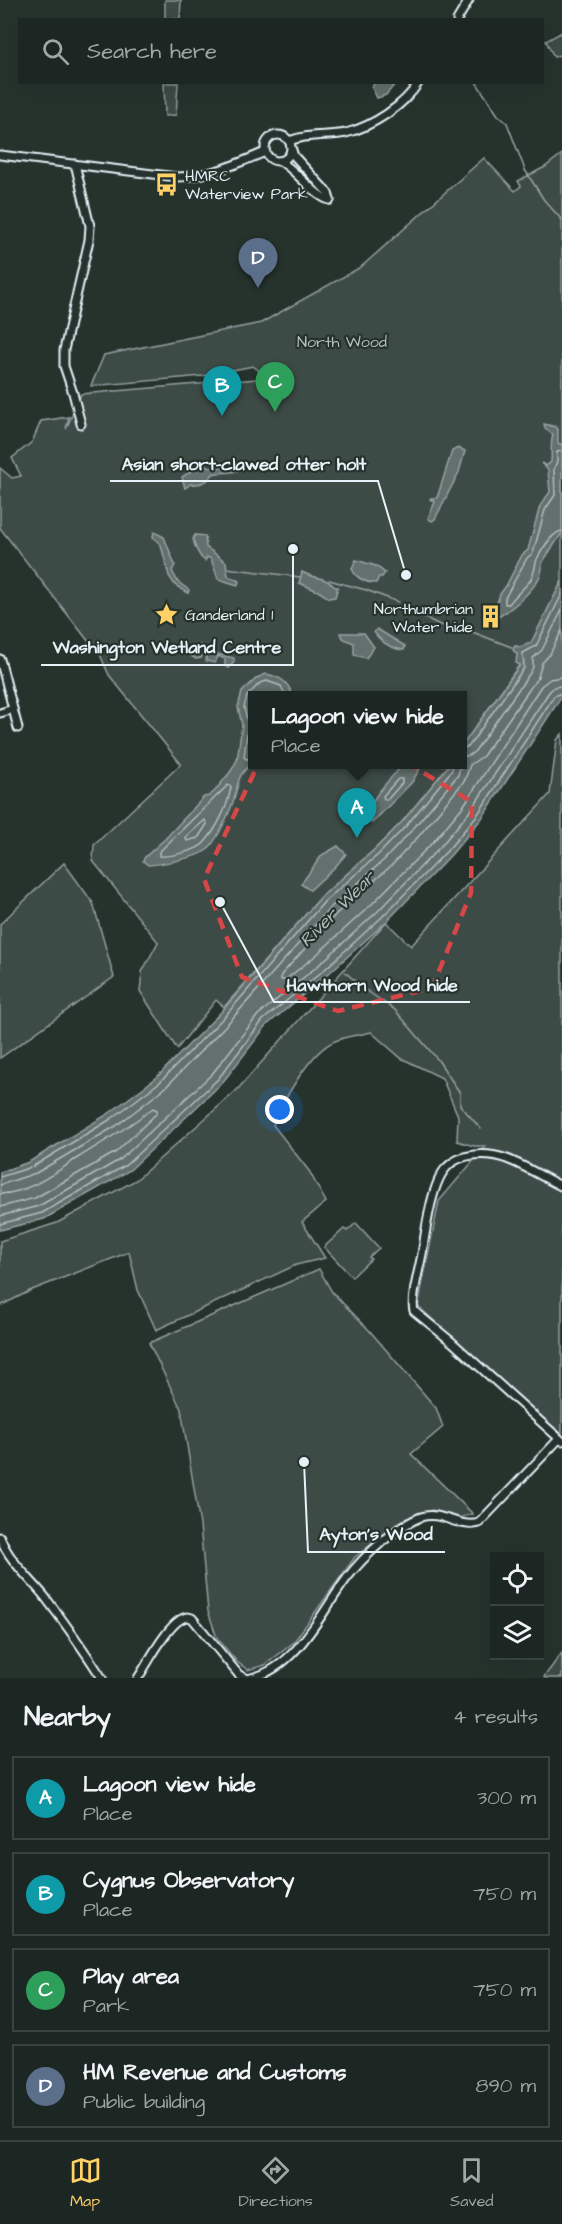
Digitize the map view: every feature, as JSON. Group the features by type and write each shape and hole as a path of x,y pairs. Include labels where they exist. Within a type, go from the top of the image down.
{"street":[{"path":"458,18 469,0"},
{"path":"289,141 317,134 345,133 368,124 393,110 417,84"},
{"path":"274,135 283,136 289,141 294,156 328,193 330,200 322,199 301,177 280,161 269,158 266,152 268,140 274,135"},
{"path":"280,161 288,158 292,150"},
{"path":"0,155 167,177 192,177 240,163 266,152"},
{"path":"75,164 90,226 89,240 64,350 64,366 81,424"},
{"path":"0,659 18,728"},
{"path":"0,712 13,709"},
{"path":"251,1678 281,1662 310,1635 347,1578 367,1554 379,1544 421,1517 439,1516 464,1525 479,1523 561,1440 413,1308 413,1298 437,1185 445,1168 470,1155 483,1154 507,1159 561,1186"},
{"path":"0,1537 10,1556 58,1614 102,1678"},
{"path":"138,1678 159,1644 178,1620 188,1617 192,1618 238,1675 246,1678"}],"highlighted area":[{"path":"270,739 394,755 472,802 471,893 432,988 338,1011 242,977 204,879"}],"green space":[{"path":"165,0 181,0 180,18 165,18"},
{"path":"562,32 562,54 554,57 546,41"},
{"path":"164,84 178,84 176,115 165,116"},
{"name":"North Wood","path":"562,154 562,581 531,643 516,646 514,650 520,664 467,739 467,691 248,691 248,769 446,769 402,822 321,897 224,1007 216,1000 177,1049 140,991 142,972 158,942 93,861 94,845 181,764 109,675 95,643 93,647 0,528 0,468 12,478 21,476 12,458 32,442 41,421 69,417 66,429 81,394 268,378 253,366 203,376 91,386 104,355 261,323 361,267 484,158 515,191 521,186 518,181 545,167"},
{"path":"562,734 562,1434 493,1376 418,1306 439,1201 486,1146 474,1146 457,1141 458,1116 442,1078 401,1058 371,1032 335,1041 316,1055 290,1091 273,1125 309,1171 326,1202 302,1222 325,1258 296,1265 156,1330 138,1290 129,1252 32,1290 0,1306 0,1241 57,1223 136,1180 236,1091 386,922 411,946 550,794 557,740"},
{"path":"64,863 93,903 114,977 0,1058 0,924"},
{"path":"356,1223 379,1248 352,1277 324,1247 344,1229 347,1231"},
{"path":"319,1269 332,1292 369,1330 436,1408 443,1427 411,1454 473,1514 459,1518 432,1510 401,1521 355,1557 293,1643 265,1665 248,1670 237,1662 217,1638 208,1611 200,1525 181,1409 149,1343"},
{"path":"562,1653 562,1678 545,1678 544,1677"}],"water":[{"path":"373,84 395,84 386,95 377,98 372,88"},
{"path":"544,424 556,427 558,443 562,445 562,533 542,563 542,571 533,587 497,618 490,612 490,608 495,609 500,594 522,555 528,550 540,506 550,492 548,470 541,463 546,466 551,462 553,435"},
{"path":"458,448 465,451 459,472 432,521 428,518 435,502 430,499 437,498 452,451"},
{"path":"202,464 214,468 247,464 241,470 213,474 204,482 191,484 185,488 182,477"},
{"path":"154,532 164,537 175,565 172,571 178,582 189,590 188,593 175,585 169,576 161,545 153,537"},
{"path":"195,535 205,536 206,547 226,562 228,576 239,581 238,585 218,579 211,559 207,557 205,561 200,557 193,539"},
{"path":"356,560 376,566 385,573 376,583 365,581 356,575 352,568"},
{"path":"302,572 338,587 335,597 329,598 299,583"},
{"name":"River Wear","path":"562,581 562,696 482,818 450,856 386,922 267,1025 222,1083 130,1170 44,1219 0,1230 0,1172 29,1162 108,1114 156,1078 221,1012 321,897 402,822 446,769 467,769 467,739 520,665 516,663 517,654 513,650 515,646 520,647 531,643"},
{"path":"377,629 405,646 404,650 391,647 383,642 374,632"},
{"path":"340,633 364,633 374,647 366,658 354,655 354,643 344,639"},
{"path":"201,645 217,654 234,658 234,662 229,668 225,666 225,659 218,656 215,663 206,661 207,653 204,651 201,658 196,659 191,656 190,652 195,646"},
{"path":"266,674 276,677 283,681 290,691 248,691 248,767 240,777 224,824 207,850 202,853 170,862 148,865 143,861 145,857 204,797 215,791 231,771 237,760 242,725 238,707 242,692 257,678"},
{"path":"399,769 420,769 412,782 372,823 365,818 381,789"},
{"path":"338,846 346,854 335,867 310,890 301,884 322,855"}],"waterway":[{"path":"477,84 498,115 507,123 525,170 544,200 562,220"},
{"path":"226,568 300,577"},
{"path":"329,580 398,602"},
{"path":"405,608 440,625 475,633 514,648"},
{"path":"345,972 367,991 395,1010 438,1060 460,1093 460,1105 481,1129"}],"place":[{"name":"HMRC Waterview Park","path":"167,184"},
{"name":"HM Revenue and Customs","path":"258,288"},
{"name":"Play area","path":"275,412"},
{"name":"Cygnus Observatory","path":"222,416"},
{"name":"Washington Wetland Centre","path":"293,549"},
{"name":"Asian short-clawed otter holt","path":"406,575"},
{"name":"Ganderland 1","path":"167,614"},
{"name":"Northumbrian Water hide","path":"491,617"},
{"name":"Lagoon view hide","path":"357,838"},
{"name":"Hawthorn Wood hide","path":"220,902"},
{"name":"Ayton's Wood","path":"304,1462"}]}
